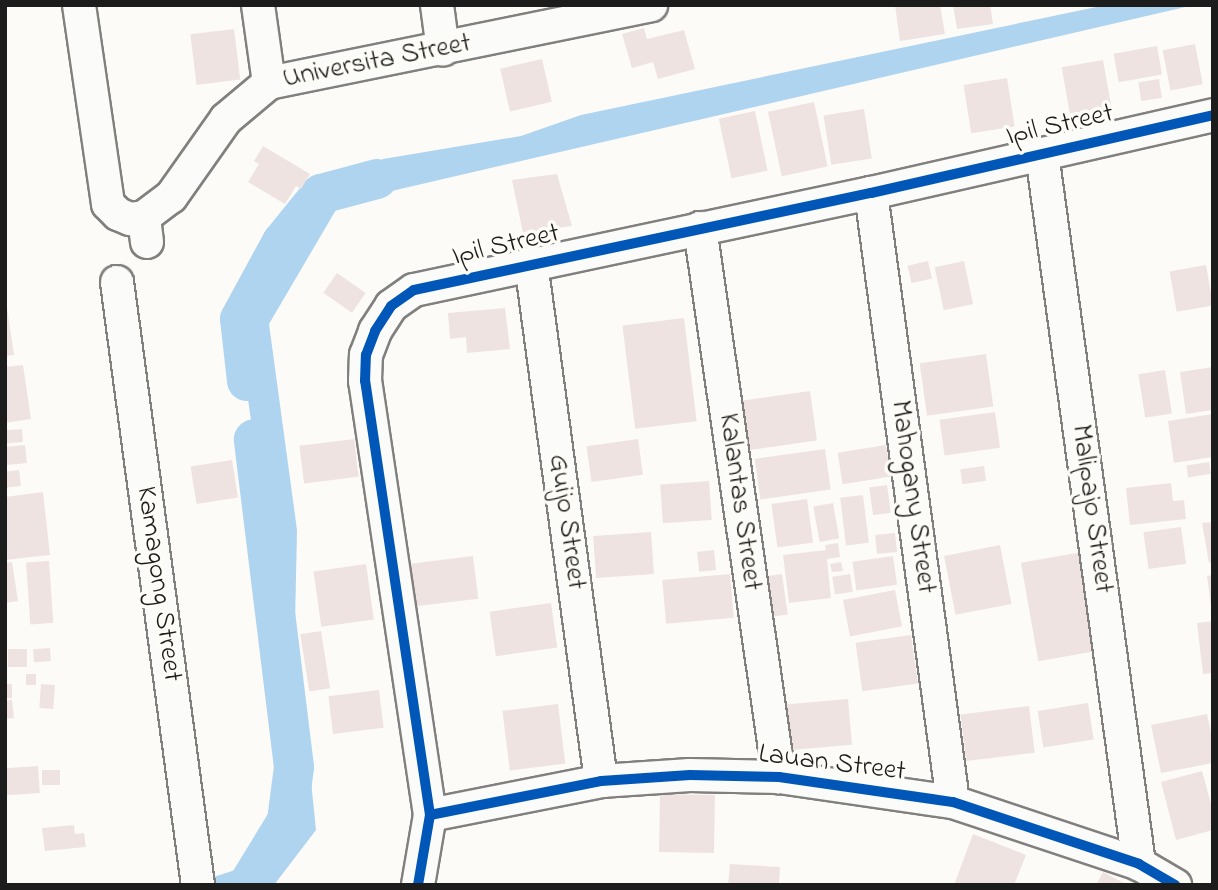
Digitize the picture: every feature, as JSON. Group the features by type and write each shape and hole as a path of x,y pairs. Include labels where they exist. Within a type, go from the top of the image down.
{"street":[{"name":"Universita Street","path":"79,5 108,204 118,214 146,230 226,119 269,83 443,50 617,9 651,5"},
{"path":"258,5 269,83"},
{"path":"437,5 443,50"},
{"name":"Ipil Street","path":"418,885 430,815 365,381 366,355 375,331 391,306 414,290 531,263 871,193 1213,115"},
{"name":"Malipajo Street","path":"1042,154 1139,864"},
{"name":"Mahogany Street","path":"871,193 953,802"},
{"name":"Kalantas Street","path":"700,228 779,776"},
{"name":"Guijo Street","path":"531,263 601,781"},
{"name":"Kamagong Street","path":"117,282 197,879"},
{"name":"Lauan Street","path":"430,815 601,781 690,775 779,776 953,802 1139,864 1174,885"}],"water":[{"path":"1106,5 1194,5 340,203 269,324 297,530 295,624 316,830 274,885 188,885 248,866 289,802 298,756 239,335 252,281 328,188 383,159 521,136 581,115"}],"building":[{"path":"895,5 940,5 945,34 900,41"},
{"path":"953,5 990,5 993,24 957,29"},
{"path":"644,28 647,39 684,30 695,69 658,79 653,62 632,68 622,34"},
{"path":"234,29 240,80 197,85 190,34"},
{"path":"1195,44 1203,84 1170,91 1163,50"},
{"path":"1157,46 1162,75 1119,82 1114,54"},
{"path":"542,59 552,102 510,112 500,69"},
{"path":"1103,60 1111,106 1070,114 1062,67"},
{"path":"1007,78 1015,126 971,133 964,85"},
{"path":"1159,79 1162,98 1141,101 1138,82"},
{"path":"814,102 828,167 782,176 768,112"},
{"path":"864,109 872,158 831,165 824,115"},
{"path":"755,111 768,171 731,178 719,119"},
{"path":"263,146 310,174 301,189 296,186 285,204 248,182 259,164 254,161"},
{"path":"557,174 572,226 523,233 512,180"},
{"path":"928,261 932,279 912,283 908,266"},
{"path":"964,261 973,304 944,310 935,267"},
{"path":"1206,265 1213,305 1177,312 1170,271"},
{"path":"337,273 366,293 352,313 323,293"},
{"path":"7,308 14,355 5,356 5,309"},
{"path":"505,308 510,349 467,353 466,337 450,339 448,313"},
{"path":"684,318 697,421 635,429 622,326"},
{"path":"986,354 993,406 927,416 920,363"},
{"path":"23,365 31,419 5,423 5,367"},
{"path":"1213,367 1213,410 1186,414 1180,372"},
{"path":"1165,370 1172,413 1145,418 1138,374"},
{"path":"810,391 817,441 750,450 743,400"},
{"path":"995,412 1000,448 945,455 940,420"},
{"path":"1213,414 1213,457 1174,463 1168,421"},
{"path":"22,429 23,442 6,443 5,430"},
{"path":"354,439 359,477 304,483 299,446"},
{"path":"638,439 643,475 592,482 587,446"},
{"path":"25,445 27,463 7,465 5,447"},
{"path":"886,445 891,477 843,484 838,453"},
{"path":"825,449 831,490 760,499 755,459"},
{"path":"232,460 238,498 196,504 191,467"},
{"path":"1209,462 1211,474 1188,477 1186,466"},
{"path":"984,466 986,481 962,484 960,469"},
{"path":"19,470 21,486 7,488 5,472"},
{"path":"709,481 712,520 663,523 660,484"},
{"path":"1171,483 1173,501 1184,500 1186,519 1130,525 1126,488"},
{"path":"887,485 891,513 873,515 869,488"},
{"path":"43,492 50,555 5,560 5,497"},
{"path":"863,495 869,543 846,545 840,498"},
{"path":"807,499 813,543 777,548 771,504"},
{"path":"833,503 839,538 820,542 813,506"},
{"path":"1213,522 1213,562 1209,563 1202,523"},
{"path":"1181,527 1186,564 1149,569 1143,532"},
{"path":"651,532 654,574 596,578 593,536"},
{"path":"895,533 897,552 877,554 875,535"},
{"path":"838,543 840,557 827,559 831,598 789,603 783,555 826,550 825,545"},
{"path":"1000,545 1011,604 955,615 944,556"},
{"path":"714,550 716,570 699,572 697,552"},
{"path":"1082,552 1099,650 1038,661 1021,563"},
{"path":"473,556 478,599 416,606 410,564"},
{"path":"893,556 897,585 856,590 852,562"},
{"path":"49,561 53,623 30,624 26,563"},
{"path":"12,562 18,601 5,603 5,563"},
{"path":"841,562 843,571 832,572 830,564"},
{"path":"366,564 374,619 321,627 314,571"},
{"path":"730,574 734,618 666,624 662,580"},
{"path":"782,574 788,615 766,618 760,577"},
{"path":"850,574 853,592 835,595 832,577"},
{"path":"1213,575 1213,606 1211,606 1207,576"},
{"path":"895,590 902,626 850,636 843,600"},
{"path":"551,603 557,648 496,656 490,612"},
{"path":"1213,621 1213,673 1203,674 1197,623"},
{"path":"321,631 330,688 309,692 300,634"},
{"path":"911,635 918,684 862,691 856,643"},
{"path":"50,648 51,661 34,662 33,649"},
{"path":"8,649 27,649 27,667 8,667"},
{"path":"26,674 36,674 36,685 26,685"},
{"path":"5,684 12,684 12,698 5,698"},
{"path":"41,684 55,685 53,709 39,708"},
{"path":"379,690 384,728 333,734 328,696"},
{"path":"848,699 852,745 786,751 782,705"},
{"path":"12,700 14,718 5,719 5,701"},
{"path":"1088,703 1094,740 1043,748 1038,711"},
{"path":"558,704 565,764 510,770 502,711"},
{"path":"1029,706 1035,753 966,761 961,714"},
{"path":"1207,714 1213,741 1213,763 1161,773 1151,725"},
{"path":"38,766 40,793 7,795 5,768"},
{"path":"42,770 60,770 60,785 42,785"},
{"path":"1202,771 1213,811 1213,830 1176,840 1161,782"},
{"path":"660,794 715,795 714,853 659,852"},
{"path":"74,825 75,834 84,833 86,847 45,851 42,828"},
{"path":"973,834 1026,855 1014,885 954,885"},
{"path":"730,864 780,867 779,885 728,885"},
{"path":"1103,872 1128,885 1096,885"}],"waterway":[{"path":"247,381 240,319 282,242 321,194 377,179"},
{"path":"248,885 287,821 294,767 254,439"}],"cycle path":[{"path":"418,885 430,815 365,381 366,355 375,331 391,306 414,290 871,193 1213,115"},
{"path":"430,815 601,781 690,775 779,777 953,802 1139,864 1175,885"}]}
